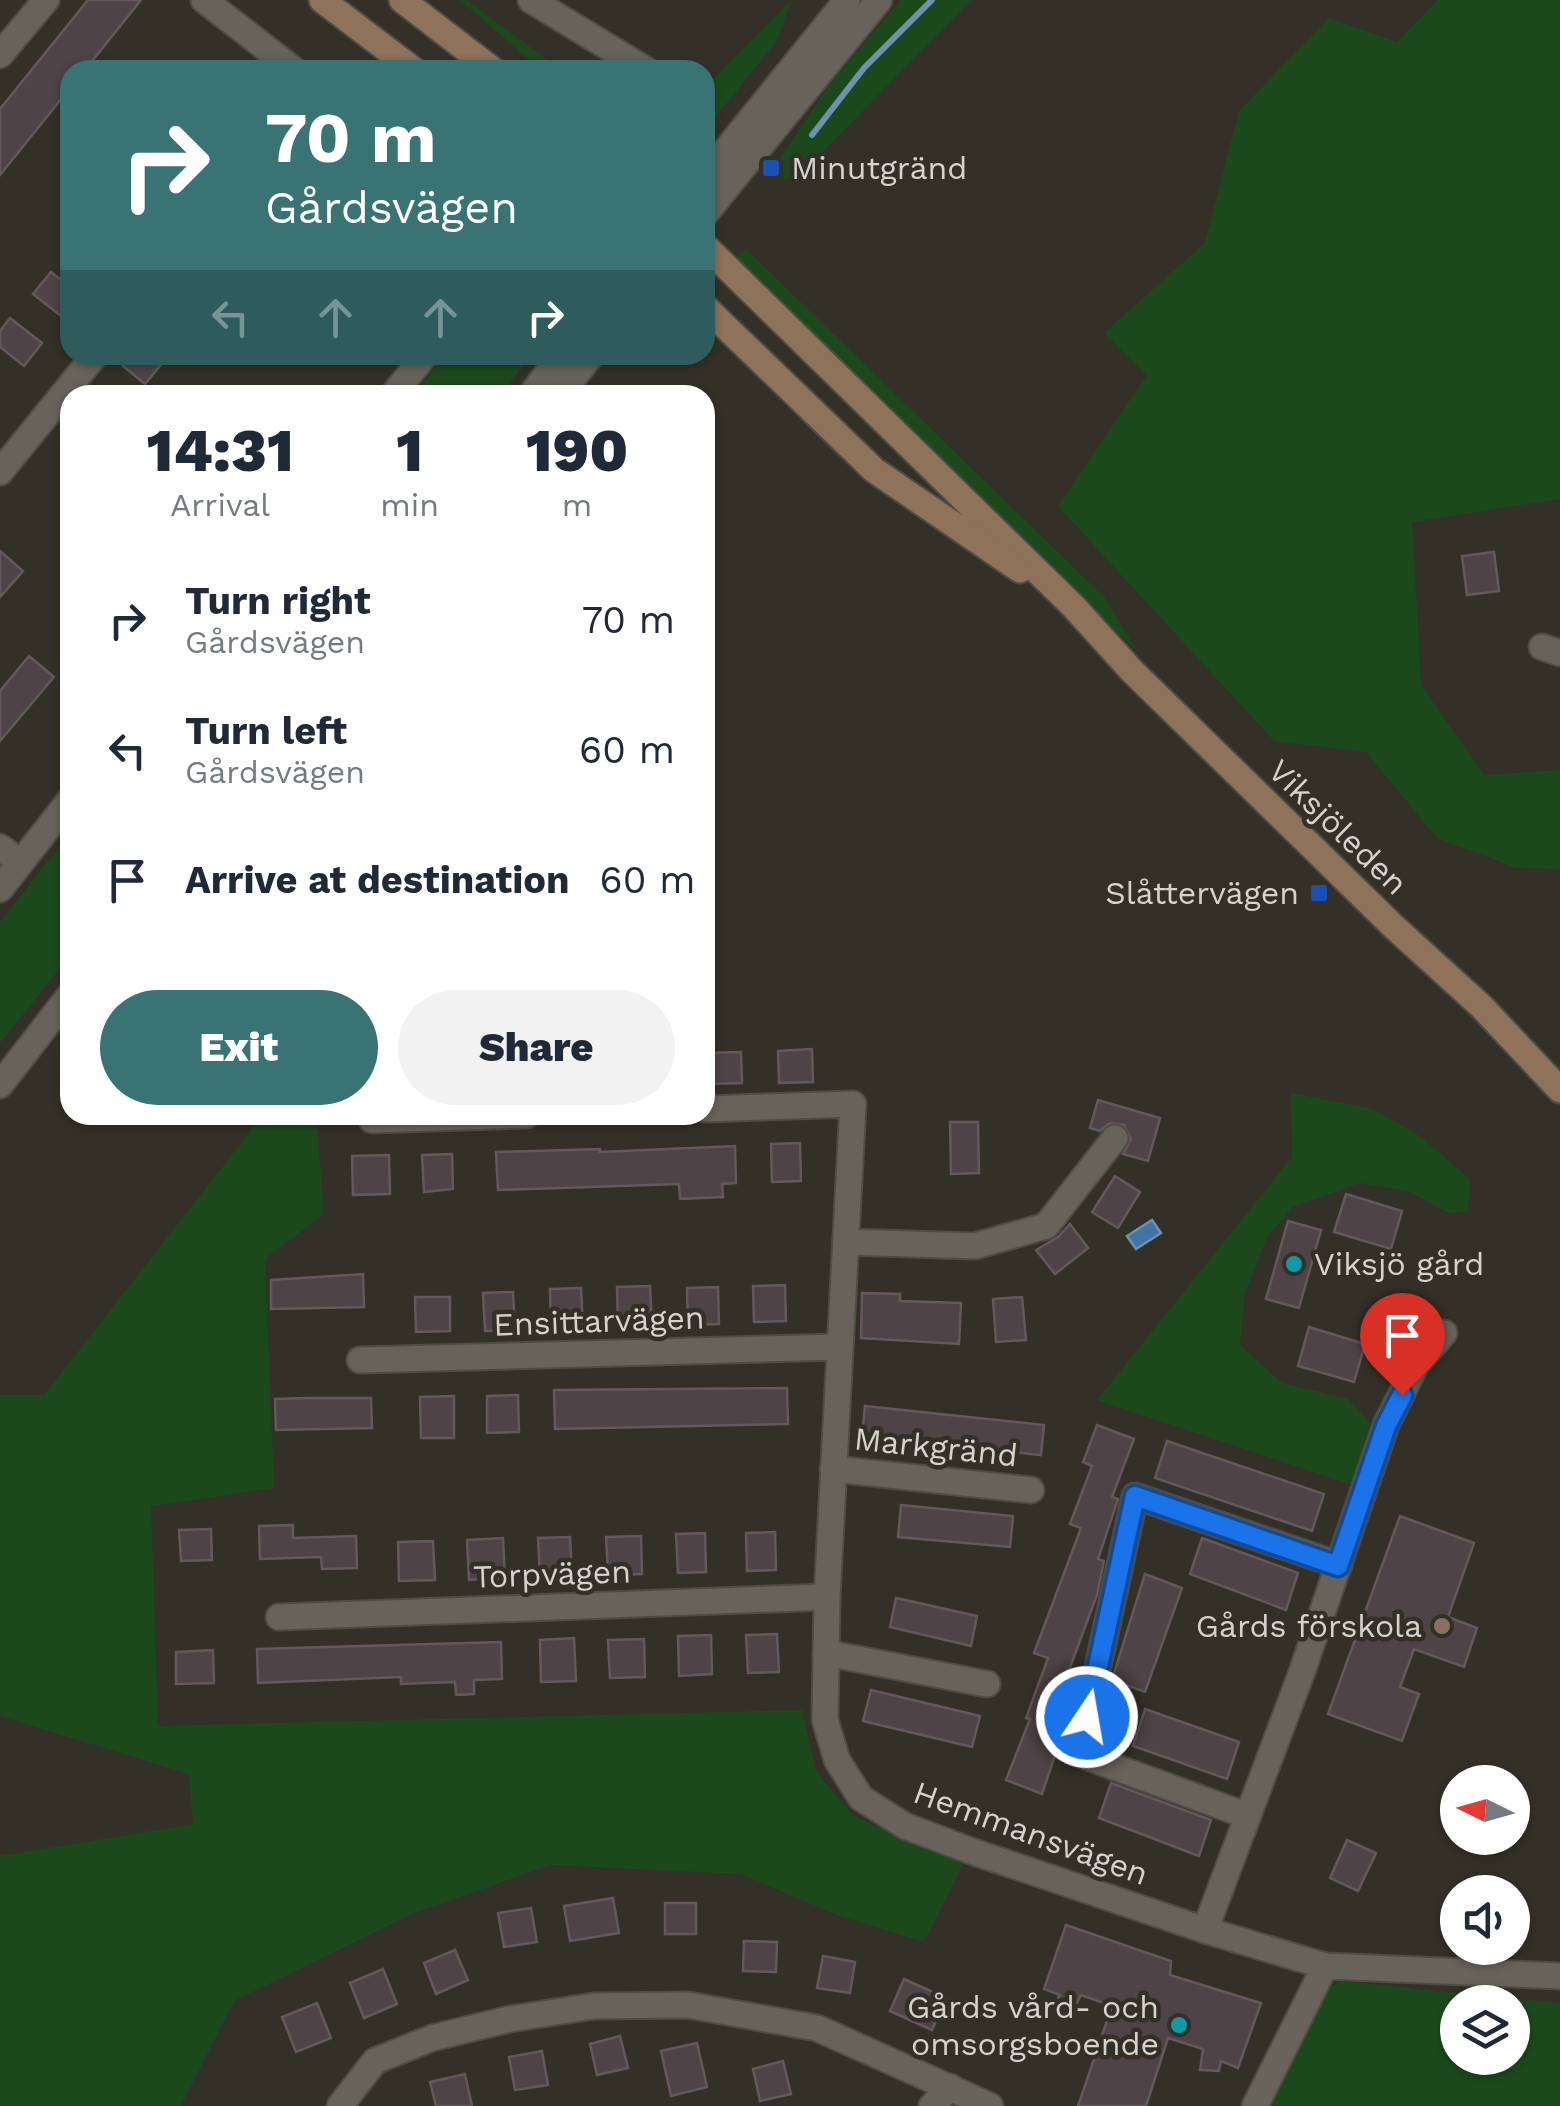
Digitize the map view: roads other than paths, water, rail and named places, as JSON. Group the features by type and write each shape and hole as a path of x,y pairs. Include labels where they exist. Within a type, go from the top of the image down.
{"main road":[{"path":"322,0 401,60"},
{"path":"402,0 480,60"},
{"name":"Viksjöleden","path":"715,256 1074,607 1132,671 1393,926 1482,1006 1560,1090"},
{"name":"Viksjöleden","path":"715,317 874,470 1074,607"}],"street":[{"path":"0,55 46,0"},
{"path":"204,0 281,60"},
{"path":"715,164 847,0"},
{"path":"715,202 879,0"},
{"path":"542,3 630,60"},
{"path":"71,385 87,365"},
{"path":"401,385 417,365"},
{"path":"568,385 584,365"},
{"path":"0,472 60,398"},
{"path":"0,889 10,855 60,809"},
{"path":"0,1085 60,1009"},
{"name":"Hemmansvägen","path":"715,1109 853,1104 827,1597 825,1720 837,1760 861,1798 906,1826 1204,1930 1325,1966 1560,1976"},
{"path":"846,1242 975,1246 1046,1226 1115,1138"},
{"path":"1204,1930 1386,1426 1416,1364 1444,1333"},
{"name":"Ensittarvägen","path":"360,1360 839,1347"},
{"name":"Markgränd","path":"833,1469 1031,1490"},
{"path":"1248,1816 1079,1754 1135,1496 1338,1566"},
{"name":"Torpvägen","path":"278,1617 827,1597"},
{"path":"826,1653 987,1684"},
{"path":"1255,2106 1325,1966"},
{"path":"340,2106 375,2061 432,2038 594,2006 688,2005 817,2028 941,2096 990,2106"}],"water":[{"path":"1152,1220 1161,1233 1136,1249 1127,1236"}],"waterway":[{"path":"812,135 864,68 932,0"}],"place":[{"name":"Minutgränd","path":"771,168"},
{"name":"Slåttervägen","path":"1319,893"},
{"name":"Viksjö gård","path":"1294,1264"},
{"name":"Gårds förskola","path":"1442,1626"},
{"name":"Gårds vård- och omsorgsboende","path":"1179,2025"}]}
